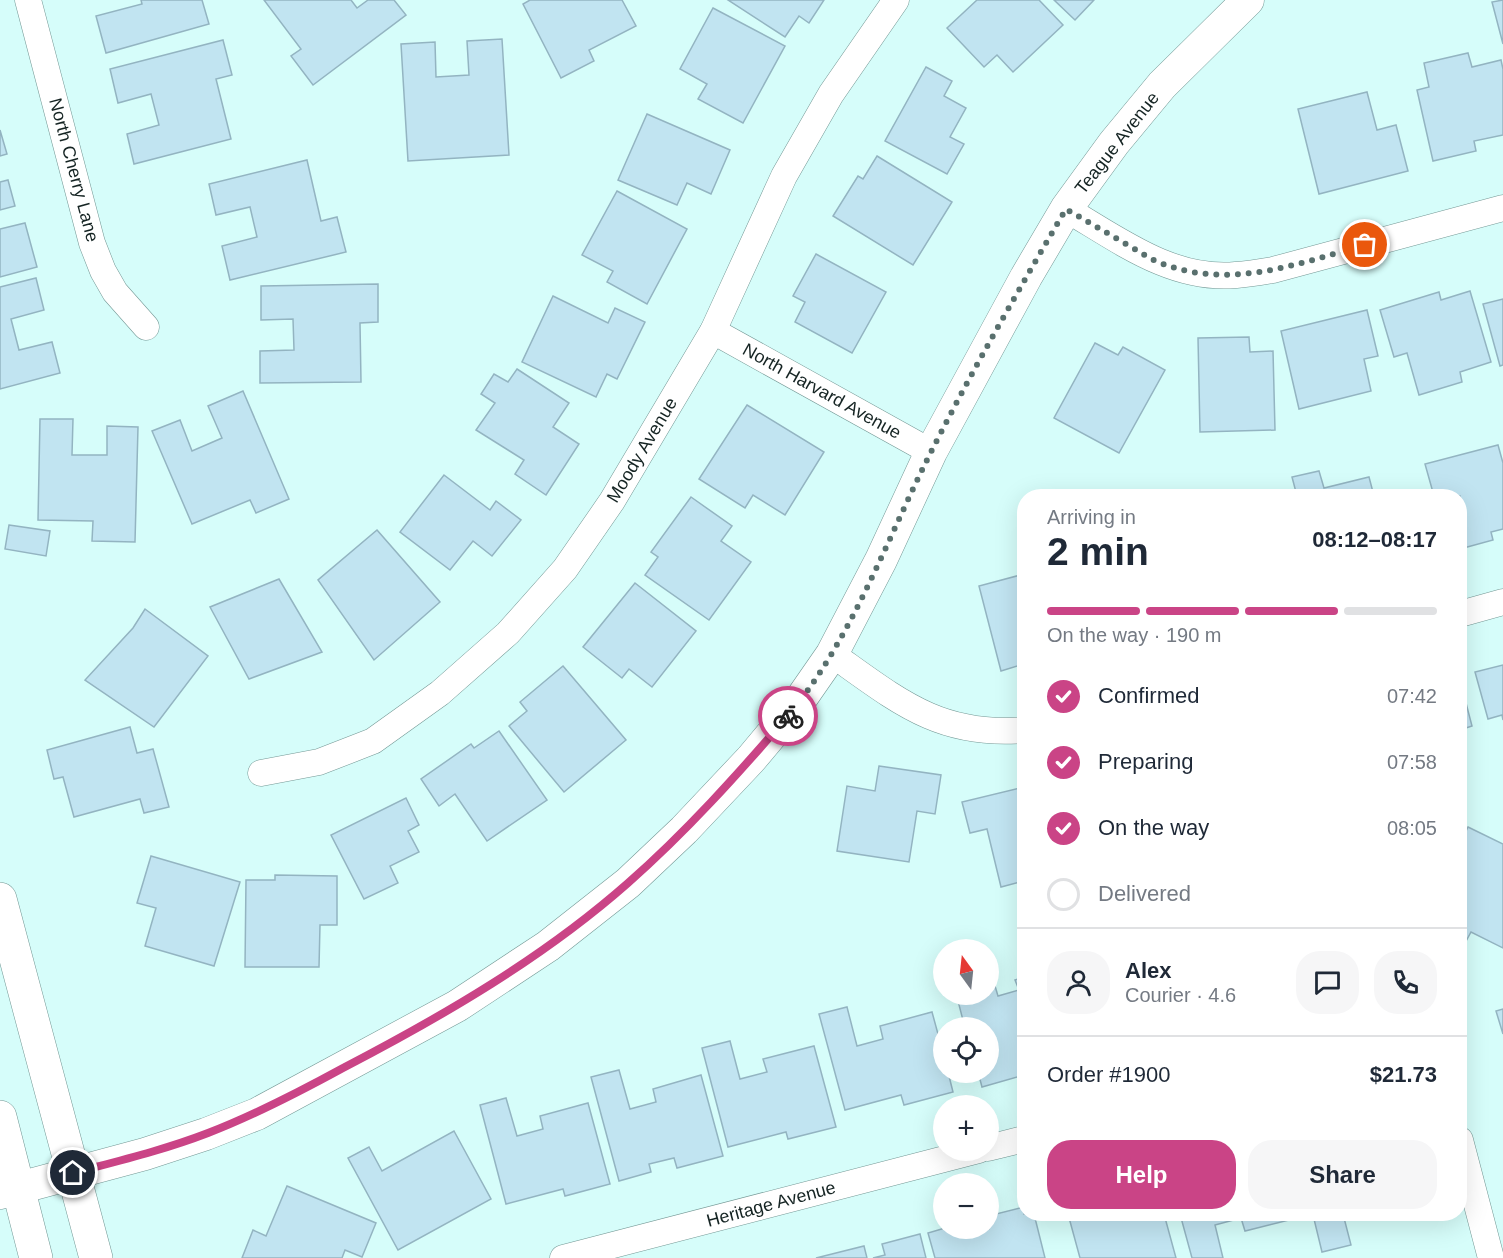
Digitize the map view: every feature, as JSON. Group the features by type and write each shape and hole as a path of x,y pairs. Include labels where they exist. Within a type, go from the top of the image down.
{"main road":[{"path":"0,899 96,1258"},
{"path":"0,1117 9,1191 36,1258"}],"street":[{"name":"North Cherry Lane","path":"28,0 92,243 103,271 115,292 146,327"},
{"name":"Moody Avenue","path":"261,774 319,762 373,741 440,693 508,633 565,569 612,501 713,331 784,176 831,94 896,0"},
{"name":"Teague Avenue","path":"9,1191 146,1154 196,1138 257,1113 457,1006 548,946 628,883 684,830 751,759 791,711 832,654 881,560 931,452 1066,209 1114,143 1162,85 1248,0"},
{"path":"1066,209 1156,261 1204,274 1235,276 1273,270 1503,208"},
{"name":"North Harvard Avenue","path":"713,331 931,452"},
{"path":"1467,612 1503,602"},
{"path":"832,654 903,703 930,717 964,728 999,732 1017,731"},
{"path":"999,1145 1017,1141"},
{"name":"Heritage Avenue","path":"563,1258 937,1161"},
{"path":"1467,1167 1491,1258"}],"building":[{"path":"141,0 202,0 209,24 106,53 96,16 142,4"},
{"path":"264,0 351,0 357,8 368,0 394,0 406,15 313,85 291,56 301,49"},
{"path":"530,0 622,0 636,26 589,50 594,61 561,78 523,4"},
{"path":"728,0 824,0 809,23 799,16 785,37"},
{"path":"977,0 1039,0 1063,25 1013,72 997,55 984,67 947,28"},
{"path":"1054,0 1094,0 1075,20"},
{"path":"1503,0 1503,44 1492,2"},
{"path":"713,8 785,46 743,123 698,99 707,84 680,69"},
{"path":"502,39 509,155 408,161 401,44 435,42 436,77 469,75 467,41"},
{"path":"223,40 232,75 216,79 231,139 134,164 127,134 159,125 151,94 118,103 110,69"},
{"path":"1468,53 1472,67 1501,60 1503,135 1474,141 1476,151 1433,161 1417,90 1429,87 1424,63"},
{"path":"926,67 952,81 944,96 966,108 950,137 964,144 947,174 885,141"},
{"path":"1367,92 1377,130 1396,125 1408,171 1319,194 1298,109"},
{"path":"647,114 730,150 711,194 687,183 677,205 618,180"},
{"path":"0,130 7,154 0,156"},
{"path":"877,156 952,202 913,265 833,216 858,176 863,179"},
{"path":"307,160 321,221 337,217 346,252 230,280 222,246 257,237 250,207 216,215 209,184"},
{"path":"8,180 15,206 0,210 0,182"},
{"path":"617,191 687,229 647,304 607,282 613,271 582,255"},
{"path":"25,223 37,267 0,277 0,229"},
{"path":"816,254 886,292 852,353 795,322 805,302 793,296"},
{"path":"36,278 44,310 11,319 19,350 52,342 60,373 0,389 0,287"},
{"path":"378,284 378,322 360,323 361,382 260,383 260,351 294,350 293,319 261,320 261,286"},
{"path":"1470,291 1491,362 1460,372 1462,382 1419,395 1407,353 1394,357 1380,310 1439,292 1441,300"},
{"path":"553,296 608,323 615,308 645,322 617,379 607,374 596,397 522,362"},
{"path":"1503,299 1503,365 1500,366 1483,304"},
{"path":"1367,310 1378,356 1364,359 1371,391 1299,409 1281,331"},
{"path":"1249,337 1250,352 1273,351 1275,430 1200,432 1198,338"},
{"path":"1095,343 1118,355 1123,347 1165,370 1119,453 1054,418"},
{"path":"517,369 569,403 553,427 579,444 546,495 515,474 524,460 476,430 495,403 481,394 494,374 508,382"},
{"path":"243,391 289,499 256,513 250,500 192,524 152,431 180,420 192,451 222,438 208,406"},
{"path":"747,405 824,452 785,515 753,495 745,508 699,479"},
{"path":"40,419 73,419 72,455 107,455 107,426 138,427 135,542 92,541 93,521 38,520"},
{"path":"1498,445 1503,463 1503,529 1491,532 1493,540 1467,547 1467,489 1432,489 1425,464"},
{"path":"1319,471 1324,488 1369,477 1372,489 1295,489 1292,477"},
{"path":"444,475 490,510 496,501 521,520 492,556 473,541 450,570 400,532"},
{"path":"691,497 732,526 721,541 751,562 709,620 645,575 658,557 651,552"},
{"path":"9,525 50,531 46,556 5,549"},
{"path":"377,530 440,602 374,660 318,580"},
{"path":"1017,576 1017,666 1001,671 979,586"},
{"path":"279,579 322,652 249,679 210,607"},
{"path":"635,583 696,631 652,687 629,669 622,678 583,647"},
{"path":"145,609 208,656 154,727 85,680 133,628"},
{"path":"1503,665 1503,720 1502,715 1488,719 1475,672"},
{"path":"563,666 626,740 564,792 509,726 527,711 520,702"},
{"path":"1467,707 1472,726 1467,728"},
{"path":"130,727 137,753 153,749 169,807 144,813 140,799 74,817 63,777 54,779 47,750"},
{"path":"499,731 547,800 487,841 455,794 439,806 421,779 471,744 474,748"},
{"path":"879,766 941,775 935,814 917,811 909,862 837,851 847,786 875,791"},
{"path":"1017,789 1017,883 1001,887 987,829 970,833 962,802"},
{"path":"406,798 419,825 408,831 419,852 390,866 398,883 364,899 331,835"},
{"path":"1468,827 1503,844 1503,948 1471,932 1467,939"},
{"path":"151,856 240,882 214,966 145,946 156,908 137,903"},
{"path":"275,875 337,876 337,925 320,925 319,967 245,967 246,880 275,880"},
{"path":"1017,991 1017,1077 999,1082 999,1017 962,1017 959,1005 999,1005 999,996"},
{"path":"847,1007 857,1046 883,1039 880,1026 932,1012 933,1083 951,1083 953,1092 933,1095 933,1097 904,1105 901,1095 845,1110 819,1014"},
{"path":"1503,1009 1503,1034 1496,1011"},
{"path":"730,1041 740,1079 767,1072 763,1059 814,1046 836,1127 788,1139 786,1132 728,1147 702,1048"},
{"path":"619,1070 630,1109 656,1102 653,1089 701,1075 723,1156 677,1168 674,1158 649,1164 651,1172 619,1181 591,1077"},
{"path":"981,1083 996,1083 982,1087"},
{"path":"506,1098 517,1136 543,1129 540,1116 588,1103 610,1184 565,1196 563,1189 506,1204 480,1105"},
{"path":"454,1131 491,1199 398,1250 348,1158 369,1147 382,1171"},
{"path":"287,1186 376,1223 362,1257 345,1250 342,1258 242,1258 253,1230 266,1236"},
{"path":"1017,1209 1017,1221 1036,1221 1045,1258 935,1258 928,1233 933,1232 933,1239 999,1239 999,1213"},
{"path":"1070,1221 1166,1221 1176,1258 1080,1258"},
{"path":"1182,1221 1230,1221 1215,1225 1223,1258 1192,1258"},
{"path":"1242,1221 1285,1221 1245,1231"},
{"path":"1314,1221 1345,1221 1351,1245 1322,1252"},
{"path":"920,1234 926,1258 873,1258 885,1255 882,1244"},
{"path":"864,1246 867,1258 816,1258"}],"way so far":[{"path":"788,716 832,654 881,560 931,452 1066,209 1156,261 1204,274 1235,276 1273,270 1365,245"}],"route":[{"path":"73,1173 186,1141 257,1113 392,1043 457,1006 548,946 628,883 684,830 788,716"}]}
